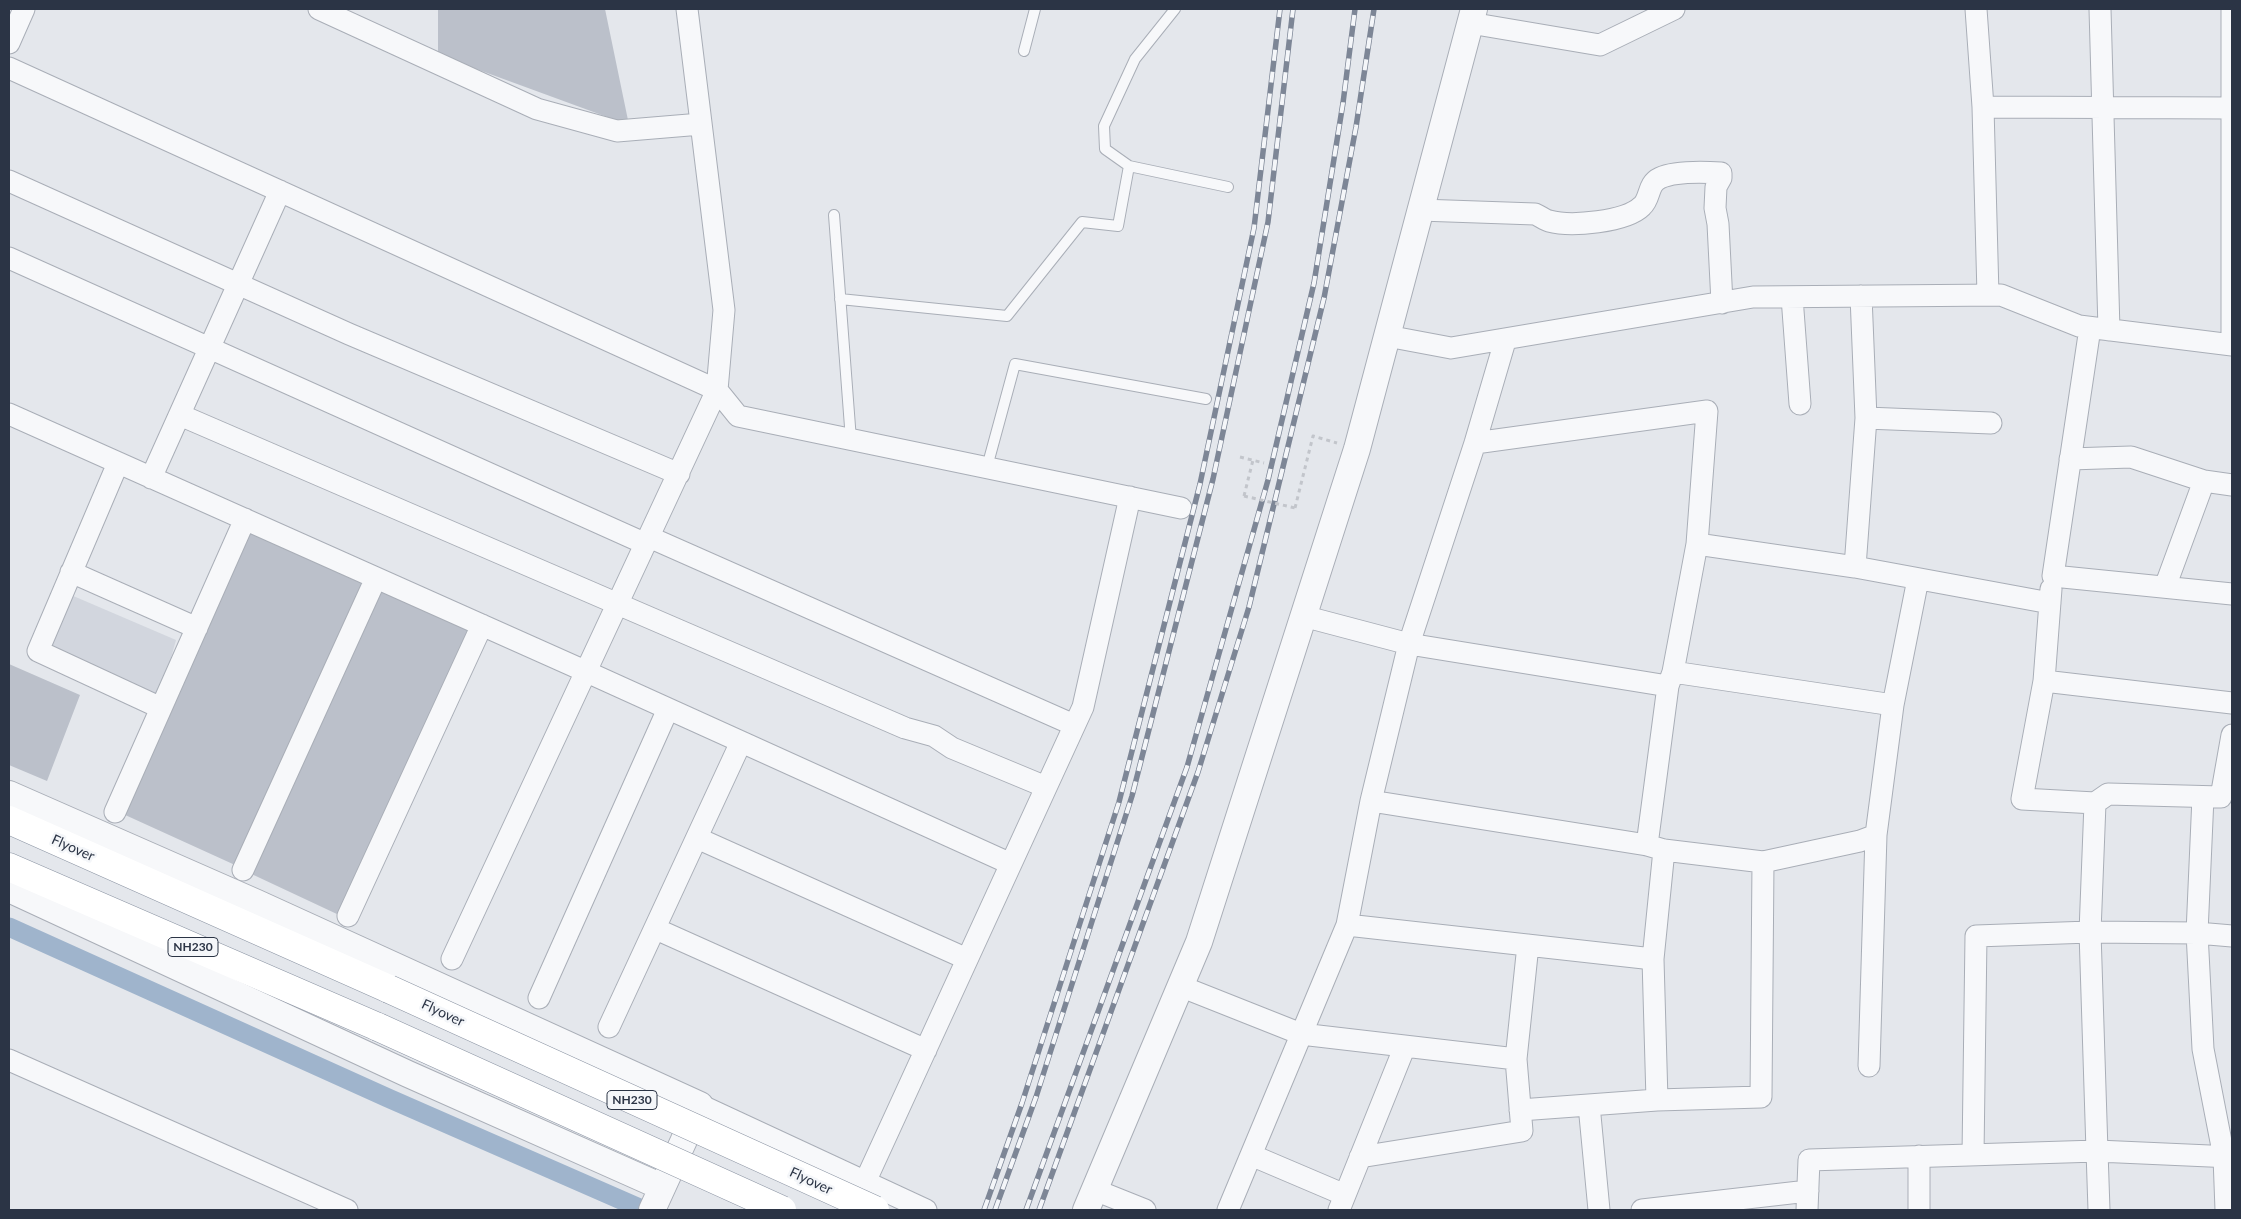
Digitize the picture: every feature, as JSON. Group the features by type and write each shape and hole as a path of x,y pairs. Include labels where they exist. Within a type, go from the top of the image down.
{"highway":[{"name":"Flyover","path":"9,820 389,989 874,1210"},
{"name":"NH230","path":"9,867 378,1027 782,1210"}],"street":[{"path":"9,44 24,9"},
{"path":"319,9 538,109 617,131 701,124"},
{"path":"452,959 717,390 724,310 687,9"},
{"path":"1145,1210 1091,1200 1199,942 1357,449 1472,16 1600,45 1674,9"},
{"path":"1976,9 1983,107 1988,295"},
{"path":"2100,9 2104,108 2100,329 2070,459 2052,576 2044,681 2022,799 2095,803 2108,794 2221,797 2232,735"},
{"path":"1387,336 1451,348 1753,298 2002,295 2078,326 2232,345 2232,9"},
{"path":"9,68 717,390 738,416 1181,508"},
{"path":"1983,107 2232,108"},
{"path":"1420,210 1536,214 1549,221 1580,223 1608,221 1633,214 1644,205 1650,187 1660,178 1688,172 1722,173 1716,187 1714,208 1718,224 1722,303"},
{"path":"9,181 238,285 679,474"},
{"path":"152,478 280,191"},
{"path":"9,258 210,348 1074,725"},
{"path":"1855,567 1866,418 1861,296"},
{"path":"1792,297 1800,404"},
{"path":"1228,1210 1347,925 1371,801 1409,644 1475,444 1505,340"},
{"path":"1475,444 1707,412 1697,544 1670,679 1656,848 1653,959 1657,1100"},
{"path":"9,414 1011,864"},
{"path":"180,415 905,728 934,736 952,748 1046,787"},
{"path":"1866,418 1990,423"},
{"path":"2070,459 2131,457 2204,482 2232,485"},
{"path":"118,463 38,651 161,708"},
{"path":"2165,588 2204,482"},
{"path":"865,1182 1082,707 1130,497"},
{"path":"115,812 245,519"},
{"path":"1697,544 1855,567 1918,580 2050,602"},
{"path":"71,572 197,628"},
{"path":"2052,576 2232,594"},
{"path":"243,870 376,578"},
{"path":"1869,1066 1876,834 1893,705 1918,580"},
{"path":"1303,616 1409,644 1670,679 1893,705"},
{"path":"348,916 482,625"},
{"path":"2044,681 2232,703"},
{"path":"539,998 668,709"},
{"path":"609,1027 742,742"},
{"path":"9,794 257,903 926,1210"},
{"path":"2203,797 2197,932 2203,1049 2228,1157 2226,1210"},
{"path":"1371,801 1656,848 1763,862 1860,841 1876,834"},
{"path":"2095,803 2090,932 2099,1210"},
{"path":"697,838 967,959"},
{"path":"1520,1110 1657,1100 1760,1097 1763,862"},
{"path":"9,889 408,1074 657,1198 700,1105"},
{"path":"1347,925 1653,959"},
{"path":"656,929 926,1050"},
{"path":"1973,1155 1976,936 2090,932 2197,932 2232,936"},
{"path":"1360,1157 1522,1131 1516,1059 1528,945"},
{"path":"1180,986 1301,1034 1516,1059"},
{"path":"1251,1155 1342,1203 1405,1046"},
{"path":"9,1060 347,1210"},
{"path":"1589,1105 1599,1210"},
{"path":"1642,1210 1808,1201 1809,1160 2097,1151 2228,1157"},
{"path":"1919,1156 1919,1210"}],"lane":[{"path":"1024,51 1035,9"},
{"path":"1175,9 1135,59 1104,126 1105,149 1129,166 1228,187"},
{"path":"840,299 1007,316 1082,222 1118,226 1129,166"},
{"path":"834,215 851,440"},
{"path":"986,468 1015,364 1206,399"}],"path":[{"path":"1253,460 1244,496 1295,508 1313,436 1357,449"},
{"path":"1240,457 1264,463"}],"shaded area":[{"path":"71,595 176,640 159,701 46,646"}],"building":[{"path":"438,9 605,9 629,125 438,55"},
{"path":"242,525 363,582 235,865 123,814"},
{"path":"378,588 473,630 339,915 243,870"},
{"path":"9,664 80,695 47,781 9,765"}],"waterway":[{"path":"9,927 388,1098 644,1210"}],"railway":[{"path":"984,1210 1022,1103 1119,802 1200,484 1254,228 1280,9"},
{"path":"995,1210 1036,1097 1132,796 1213,479 1268,222 1293,9"},
{"path":"1026,1210 1187,767 1268,480 1314,283 1343,103 1355,9"},
{"path":"1039,1210 1198,772 1249,607 1324,298 1356,127 1374,9"}]}
